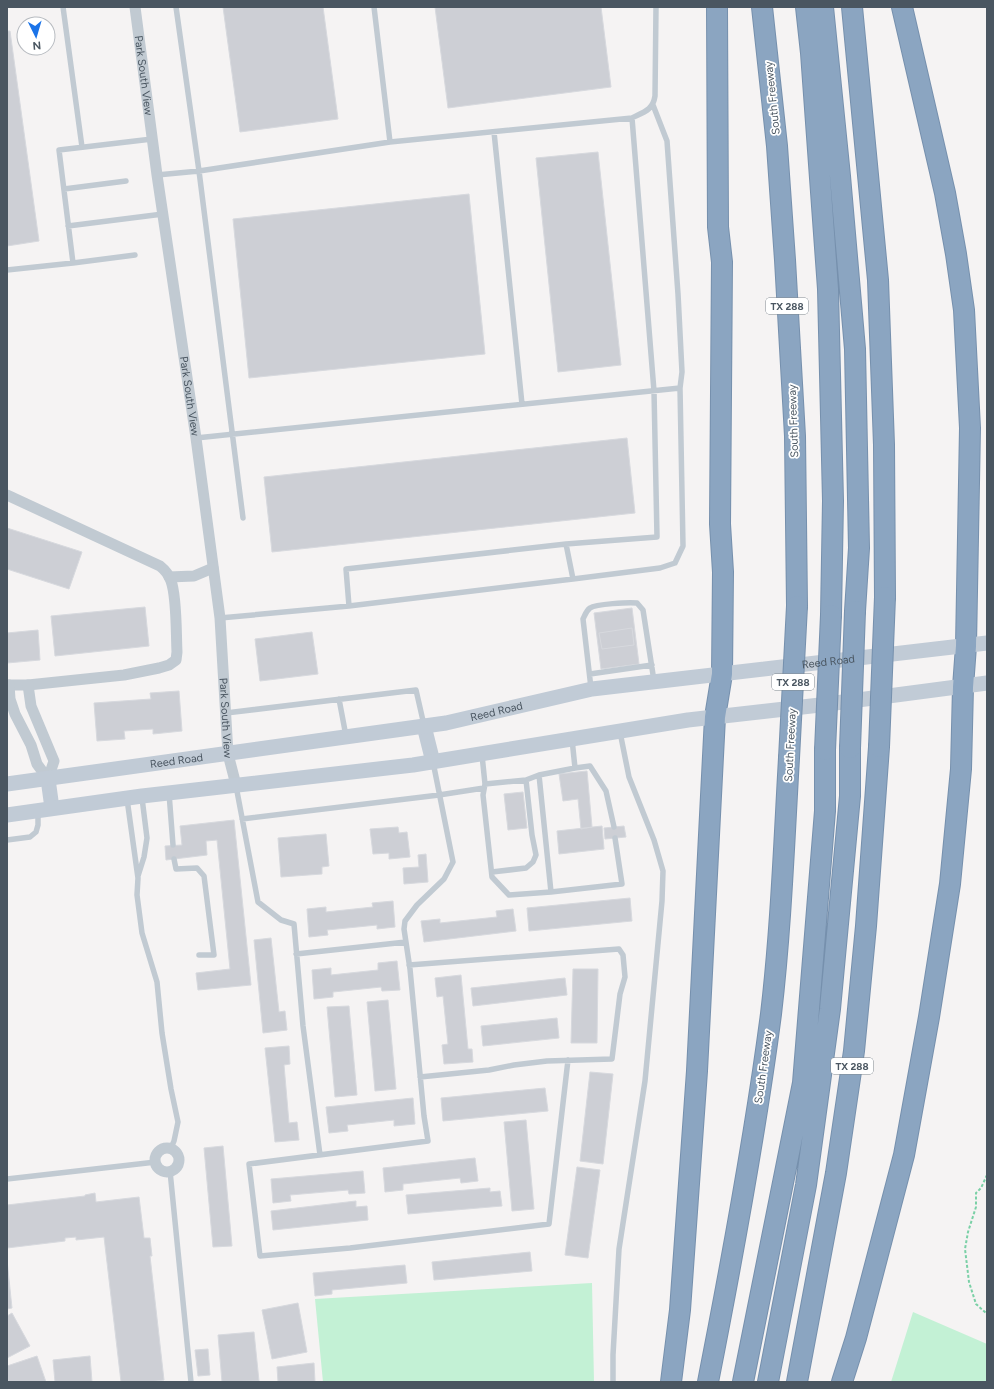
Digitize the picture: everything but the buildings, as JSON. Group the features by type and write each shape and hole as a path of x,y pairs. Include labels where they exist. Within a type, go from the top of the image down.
{"highway":[{"path":"672,1382 680,1310 697,1071 715,717 722,674 723,572 720,524 722,262 718,227 717,7"},
{"name":"South Freeway","path":"708,1382 732,1260 771,1013 781,902 797,606 794,436 786,276 777,146 762,7"},
{"path":"743,1382 803,1084 824,811 834,501 828,289 811,53 806,7"},
{"path":"768,1382 806,1185 830,1009 850,796 850,748 859,548 855,349 823,7"},
{"name":"TX 288","path":"797,1382 836,1173 854,1051 866,926 879,747 885,597 884,445 878,280 852,7"},
{"path":"842,1382 856,1338 904,1155 930,1017 950,884 961,769 963,687 966,646 970,428 964,310 945,193 902,7"}],"street":[{"name":"Park South View","path":"134,7 196,438 220,618 228,754 236,785"},
{"path":"7,495 160,566 169,577 174,592 177,652 176,660 169,665 124,675 28,685 8,685 10,699 15,714 31,745 37,764 48,779"},
{"path":"169,577 194,576 213,568"},
{"name":"Reed Road","path":"7,784 446,723 591,682 654,682 966,646 987,642"},
{"path":"7,814 142,796 433,762 688,720 820,705 987,683"},
{"path":"28,685 31,706 54,760 48,779 45,809"},
{"path":"424,726 433,762"},
{"path":"171,1148 177,1153 179,1160 176,1167 170,1171 163,1170 157,1165 157,1154 163,1149 171,1148"}],"lane":[{"path":"63,7 82,147"},
{"path":"176,7 199,171 243,518"},
{"path":"374,7 390,142"},
{"path":"220,618 349,606 573,579 660,568 675,562 683,546 680,388 682,372 667,141 654,105 656,7"},
{"path":"157,175 199,171 390,142 632,118 645,112 654,105"},
{"path":"349,606 346,569 566,544 657,536 654,391 632,118"},
{"path":"494,132 522,404"},
{"path":"73,263 59,150 152,139"},
{"path":"64,189 126,180"},
{"path":"68,226 163,214"},
{"path":"7,270 135,255"},
{"path":"196,438 232,433 680,388"},
{"path":"566,544 573,579"},
{"path":"652,665 591,682 583,619 586,611 592,607 630,602 638,603 643,610 652,665 654,682"},
{"path":"226,713 416,690 424,726"},
{"path":"338,699 346,737"},
{"path":"613,1382 613,1355 620,1249 645,1081 662,901 663,872 654,840 628,777 619,731"},
{"path":"572,739 575,768"},
{"path":"481,754 484,786 483,795 492,877 509,895 622,884 615,838"},
{"path":"433,762 453,862 444,879 405,920 404,929 428,1141 249,1164 260,1256 350,1248 550,1224 568,1060"},
{"path":"242,819 439,795 484,786 526,780 539,775 590,766 606,791 614,827"},
{"path":"539,775 551,892"},
{"path":"492,872 526,868 533,862 536,855 532,835 526,780"},
{"path":"236,785 258,902 281,920 294,924 303,1026 320,1155"},
{"path":"169,793 173,845"},
{"path":"138,878 144,857 147,838 142,796"},
{"path":"127,799 138,878 137,895 142,934 157,982 162,1033 178,1122 171,1148"},
{"path":"7,840 30,837 36,832 45,809"},
{"path":"174,859 176,869 197,868 204,876 214,955 199,955"},
{"path":"296,954 406,942"},
{"path":"409,965 619,949 623,955 625,977 620,994 612,1059 568,1060 514,1065 489,1070 420,1077"},
{"path":"7,1179 156,1162"},
{"path":"170,1171 191,1382"}],"path":[{"path":"987,1175 981,1188 976,1193 976,1207 968,1232 965,1249 969,1282 976,1304 987,1314"}],"green space":[{"path":"592,1283 594,1382 323,1382 315,1299"},
{"path":"913,1312 987,1344 987,1382 891,1382"}]}
